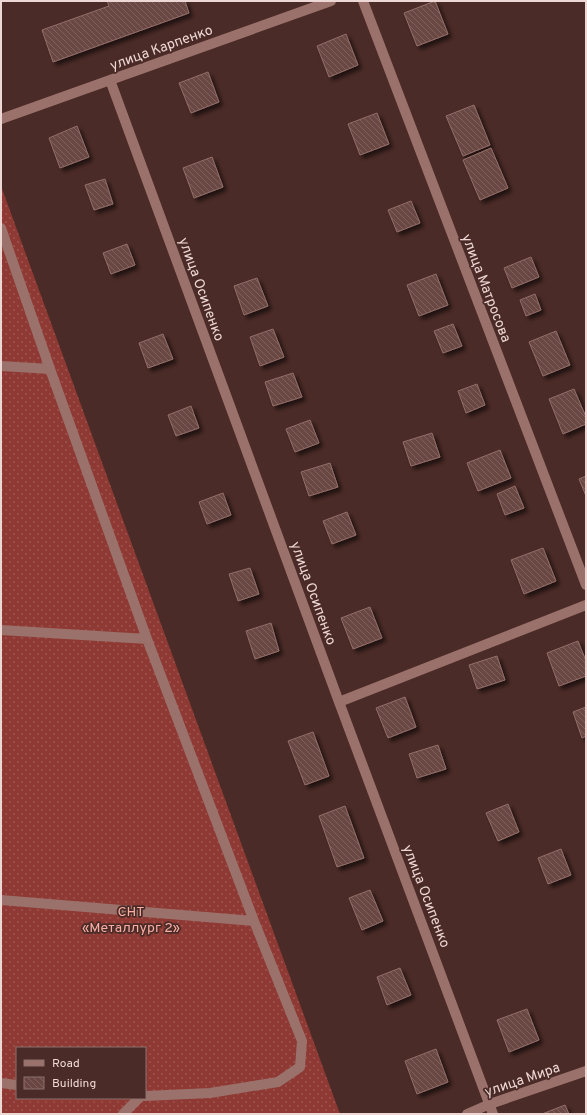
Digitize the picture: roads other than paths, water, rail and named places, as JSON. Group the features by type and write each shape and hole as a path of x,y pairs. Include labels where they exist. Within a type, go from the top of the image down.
{"street":[{"name":"улица Карпенко","path":"1,119 331,1"},
{"name":"улица Матросова","path":"363,1 586,585"},
{"name":"улица Осипенко","path":"110,80 339,702 494,1114"},
{"path":"1,228 147,639 254,921 302,1041 300,1067 278,1082 210,1093 146,1096"},
{"path":"1,366 50,369"},
{"path":"339,702 586,605"},
{"path":"1,630 147,639"},
{"path":"1,900 254,921"},
{"name":"улица Мира","path":"467,1114 490,1104 586,1071"},
{"path":"1,1083 16,1085"},
{"path":"123,1114 138,1099"}],"park label":[{"name":"СНТ «Металлург 2»","path":"131,920"}]}
